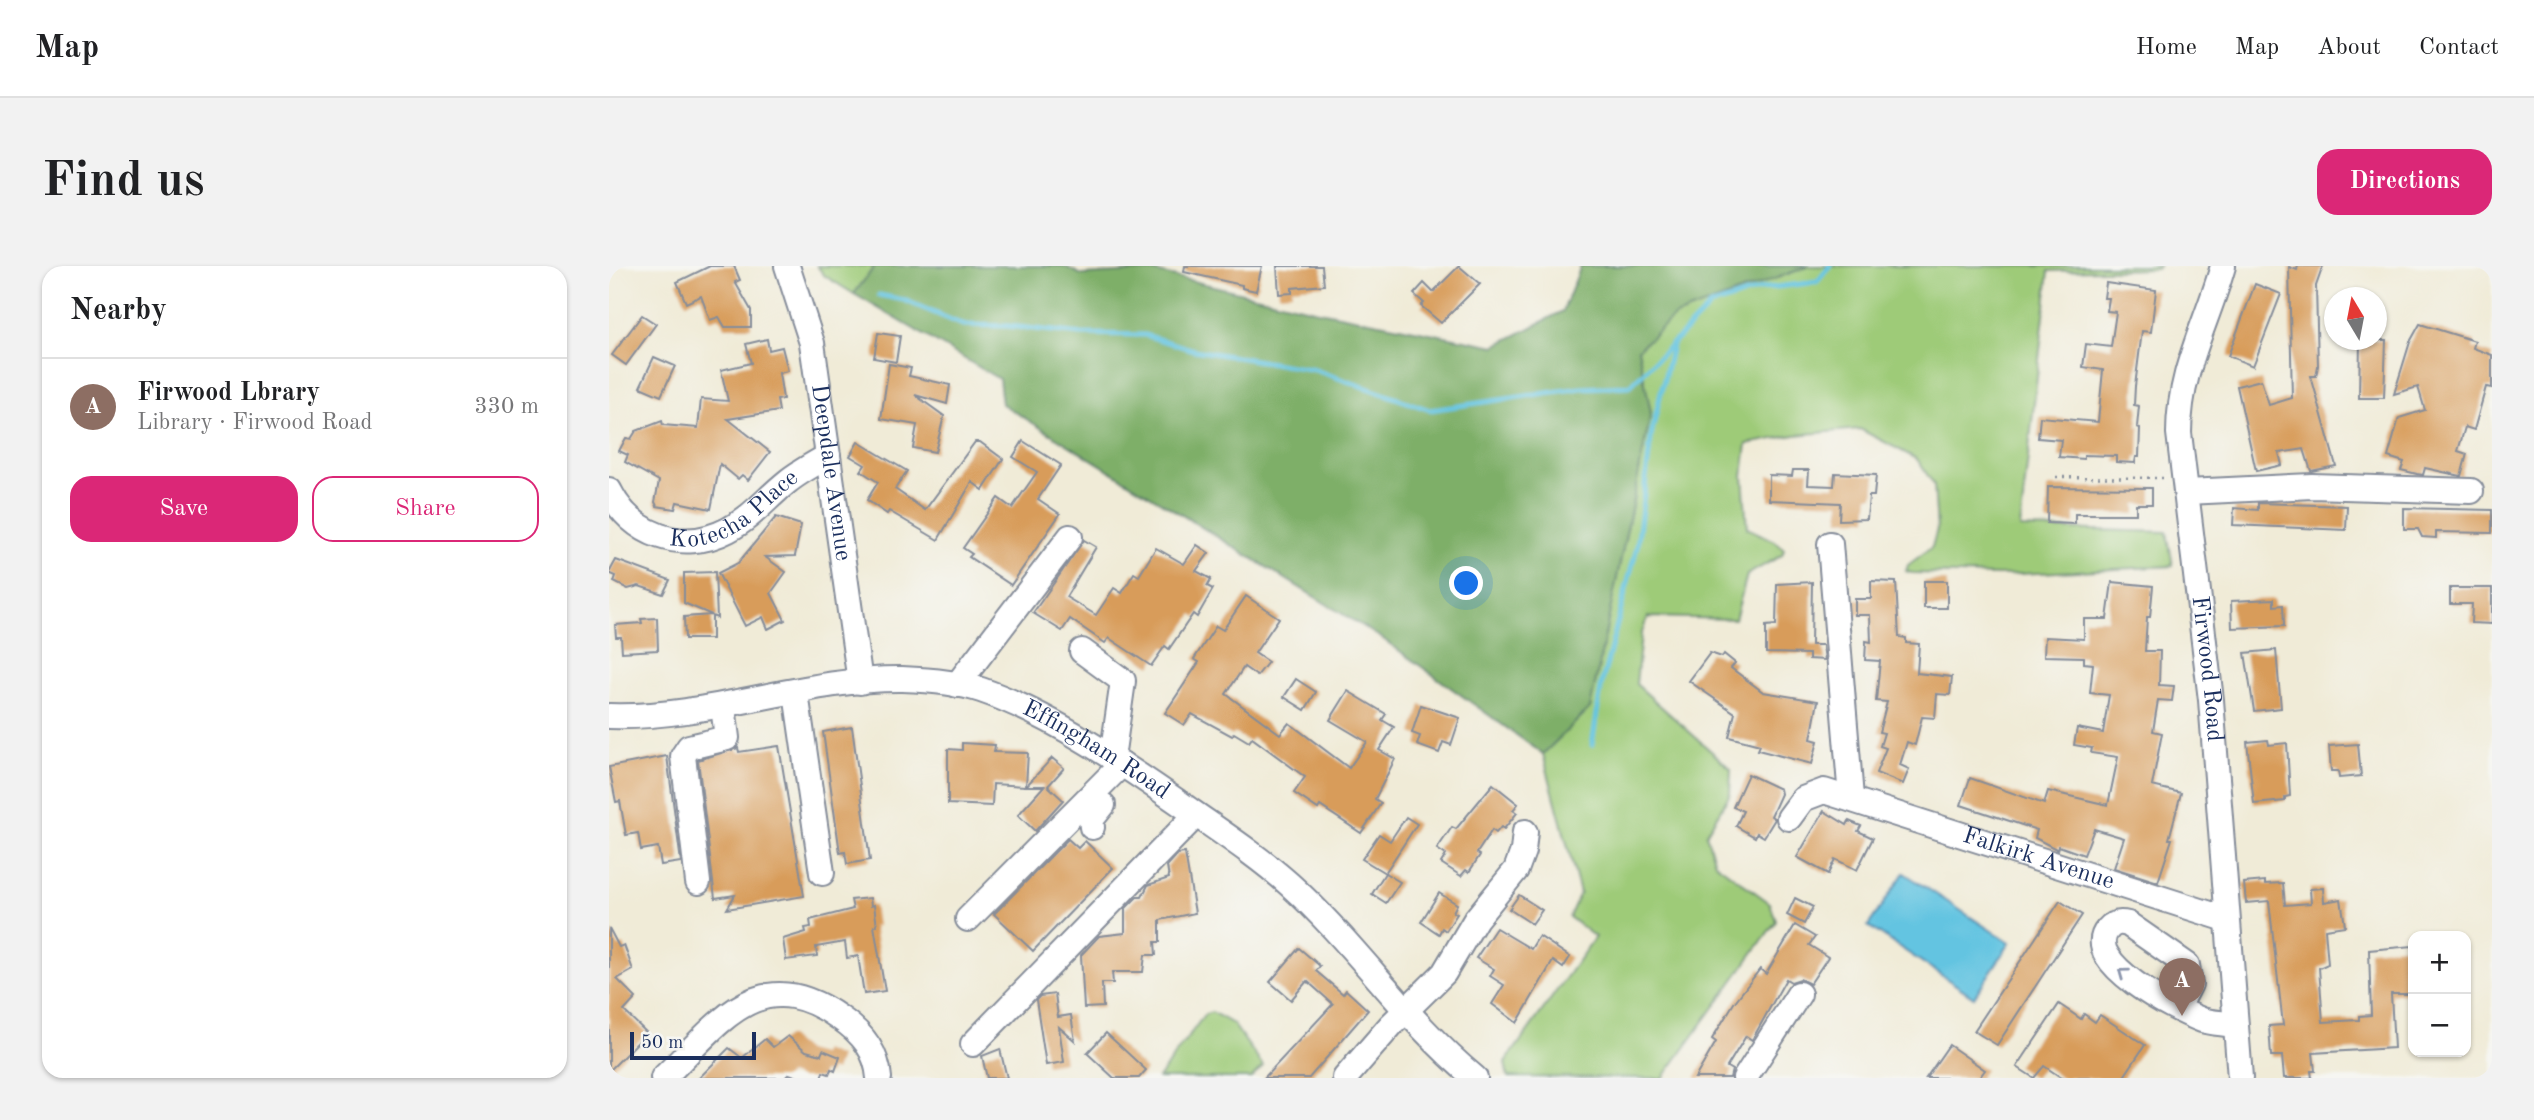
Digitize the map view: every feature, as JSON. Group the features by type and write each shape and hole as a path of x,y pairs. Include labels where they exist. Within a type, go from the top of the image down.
{"street":[{"name":"Deepdale Avenue","path":"787,266 812,342 860,682"},
{"name":"Firwood Road","path":"2223,266 2195,341 2182,389 2179,433 2211,700 2240,1078"},
{"name":"Kotecha Place","path":"609,490 617,507 648,533 666,539 711,538 729,530 789,480 828,456"},
{"path":"2186,492 2272,486 2472,491"},
{"path":"957,685 1070,537"},
{"path":"1831,544 1850,798"},
{"path":"968,919 1117,761 1123,681 1082,651"},
{"name":"Effingham Road","path":"609,716 678,713 860,682 902,679 957,685 1009,701 1117,761 1289,884 1406,1010 1475,1078"},
{"path":"796,693 822,873"},
{"path":"698,882 684,756 689,747 727,738 723,706"},
{"name":"Falkirk Avenue","path":"1789,818 1803,799 1824,791 2226,919"},
{"path":"1091,827 1091,820 1103,805"},
{"path":"974,1044 1196,815"},
{"path":"1345,1078 1406,1010 1444,973 1476,919 1516,870 1523,851 1525,832"},
{"path":"663,1078 734,1011 752,1000 786,993 820,1004 861,1034 875,1056 879,1078"},
{"path":"1745,1078 1798,994"},
{"path":"2178,1008 2202,1020 2234,1025"}],"path":[{"path":"2056,477 2158,479"}],"green space":[{"path":"817,266 875,266 854,294 825,276"},
{"path":"875,266 1064,266 1082,275 1151,271 1314,310 1495,346 1563,311 1581,266 1809,266 1675,316 1638,349 1651,413 1590,708 1543,754 1383,639 1002,404 999,379 854,294"},
{"path":"1809,266 2159,266 2157,269 2049,271 2020,528 2167,532 2173,566 2000,575 1912,573 1906,571 1908,565 1932,547 1937,529 1934,485 1917,459 1860,429 1795,435 1747,444 1743,476 1747,528 1775,541 1784,549 1782,555 1747,575 1735,619 1648,617 1641,634 1636,684 1731,769 1730,794 1706,834 1715,863 1770,903 1776,921 1663,1078 1508,1077 1505,1063 1595,937 1569,917 1580,893 1543,754 1590,708 1651,413 1638,349 1675,316"},
{"path":"1212,1012 1233,1024 1263,1066 1251,1078 1158,1078 1205,1014"}],"water":[{"path":"1904,873 2010,943 1974,997 1868,926"}],"building":[{"path":"710,266 734,266 740,280 735,282 751,310 751,327 725,327 719,317 710,320 701,296 686,303 677,282"},
{"path":"1185,266 1262,266 1256,291 1242,288 1242,285 1184,272"},
{"path":"1277,266 1322,266 1324,285 1292,288 1292,293 1279,294"},
{"path":"1459,266 1480,284 1441,323 1421,306 1424,303 1414,294 1424,283 1433,292"},
{"path":"2298,266 2323,266 2316,286 2318,366 2316,376 2311,376 2336,466 2311,471 2304,449 2279,453 2282,465 2256,471 2237,386 2261,380 2269,405 2292,398 2289,267 2297,270"},
{"path":"2106,283 2156,290 2151,332 2142,331 2135,386 2134,405 2139,406 2137,427 2140,428 2139,457 2136,457 2135,463 2116,462 2116,456 2084,455 2084,459 2059,457 2061,440 2038,438 2040,417 2098,422 2103,370 2083,367 2086,344 2111,347 2116,312 2107,311 2109,298 2104,298"},
{"path":"2255,284 2281,294 2253,366 2228,356"},
{"path":"642,315 656,324 626,365 612,355"},
{"path":"2420,324 2475,341 2473,348 2492,355 2492,388 2486,387 2474,430 2465,427 2458,451 2467,454 2461,476 2425,468 2423,475 2401,470 2404,462 2388,457 2399,418 2425,410 2418,387 2394,394 2410,342"},
{"path":"878,333 900,336 896,362 874,358"},
{"path":"767,339 769,350 782,347 788,371 779,373 783,399 777,400 779,411 728,419 770,452 748,480 742,475 738,479 720,464 711,509 677,502 675,509 657,506 655,502 659,481 625,462 628,455 619,451 626,438 631,439 636,431 662,421 663,425 698,428 701,399 728,401 721,370 751,363 746,344"},
{"path":"2360,350 2386,350 2384,398 2359,398"},
{"path":"654,357 675,366 661,396 640,387"},
{"path":"889,364 911,368 909,376 950,385 947,404 915,395 944,416 935,452 913,448 917,425 881,419"},
{"path":"1023,441 1061,465 1038,499 1060,514 1011,585 969,557 972,554 963,548 998,498 1012,508 1037,472 1013,457"},
{"path":"858,442 907,471 895,489 925,510 975,442 980,442 1003,459 983,490 972,482 938,540 889,511 887,514 867,500 878,482 861,471 865,465 850,456"},
{"path":"1793,470 1809,470 1808,485 1834,486 1835,473 1876,475 1874,496 1869,496 1867,519 1839,520 1840,503 1769,500 1769,475 1792,476"},
{"path":"2048,487 2152,488 2152,504 2136,504 2136,514 2075,514 2075,524 2047,523"},
{"path":"2258,503 2347,506 2346,530 2233,525 2234,508 2258,510"},
{"path":"2404,508 2492,510 2492,533 2436,532 2436,538 2422,537 2418,529 2404,529"},
{"path":"776,517 801,525 795,556 765,557 786,572 771,593 785,620 768,629 763,617 745,626 718,573 738,563"},
{"path":"1084,540 1096,547 1066,597 1096,615 1114,588 1122,593 1134,573 1139,576 1156,548 1184,564 1197,545 1209,553 1196,571 1211,579 1207,586 1213,589 1197,617 1193,614 1169,649 1165,646 1151,666 1109,638 1105,643 1070,619 1062,631 1033,613"},
{"path":"616,560 670,580 663,594 639,586 628,589 614,582 616,576 609,573"},
{"path":"715,572 717,618 712,616 712,639 685,639 684,617 712,615 684,603 684,573"},
{"path":"1871,581 1896,582 1899,637 1906,638 1906,643 1919,644 1917,673 1952,677 1950,695 1937,694 1935,718 1922,717 1915,745 1907,742 1900,765 1909,769 1903,784 1876,773 1886,748 1880,746 1884,733 1879,732 1887,702 1876,701 1880,661 1865,660 1866,641 1871,642 1870,615 1855,615 1855,599 1871,599"},
{"path":"1924,581 1947,581 1947,608 1924,608"},
{"path":"1812,582 1811,645 1823,645 1825,660 1809,659 1809,654 1766,653 1766,626 1776,625 1777,584"},
{"path":"2112,582 2153,586 2150,617 2147,617 2145,651 2160,651 2159,685 2174,686 2172,701 2158,700 2153,731 2162,733 2152,786 2181,793 2169,839 2172,839 2158,882 2114,868 2124,838 2094,829 2084,855 2059,846 2058,850 2035,838 2037,830 1961,805 1970,778 2044,804 2048,791 2108,805 2118,757 2091,753 2092,748 2074,745 2077,728 2103,733 2109,695 2090,693 2093,664 2084,663 2084,657 2044,656 2045,637 2084,639 2084,619 2107,619"},
{"path":"2450,588 2492,588 2492,624 2471,623 2472,604 2450,604"},
{"path":"1246,596 1279,618 1255,653 1268,662 1257,676 1244,667 1226,694 1280,734 1289,723 1349,768 1367,742 1330,720 1348,691 1386,714 1382,720 1394,727 1379,750 1395,759 1375,799 1381,803 1361,833 1320,806 1318,809 1294,793 1305,777 1252,738 1249,742 1234,733 1232,736 1192,714 1184,725 1165,713 1199,662 1194,659 1216,626 1223,630"},
{"path":"2274,599 2274,606 2283,605 2284,626 2232,628 2231,601"},
{"path":"657,618 658,650 622,652 621,637 616,637 615,625 642,623 641,619"},
{"path":"2276,650 2281,708 2254,711 2245,653"},
{"path":"1710,653 1722,657 1724,654 1735,663 1731,668 1763,692 1818,701 1811,739 1818,741 1812,764 1758,750 1760,745 1729,737 1735,713 1689,681"},
{"path":"1296,679 1316,692 1305,710 1284,697"},
{"path":"1421,705 1460,718 1451,745 1443,742 1439,753 1417,745 1420,736 1412,733"},
{"path":"852,727 870,860 847,864 845,852 840,853 823,732"},
{"path":"2268,740 2269,745 2287,743 2290,796 2285,797 2285,801 2254,804 2247,742"},
{"path":"962,743 995,745 994,752 1028,753 1026,786 993,784 992,806 948,804 948,749 962,750"},
{"path":"2358,744 2361,776 2339,778 2338,771 2331,771 2329,746"},
{"path":"779,746 804,896 727,909 735,895 715,898 698,760 738,748 739,752"},
{"path":"667,756 681,862 661,865 658,847 641,850 638,833 626,835 620,801 616,802 609,767"},
{"path":"1052,758 1064,768 1048,786 1063,800 1035,831 1018,815 1044,786 1026,786"},
{"path":"1748,774 1780,789 1781,794 1771,816 1775,819 1764,837 1757,833 1755,837 1736,826 1743,811 1733,807"},
{"path":"1493,784 1518,804 1513,810 1517,813 1504,829 1501,827 1496,833 1492,830 1477,853 1480,855 1469,872 1466,870 1461,876 1441,863 1446,855 1437,849 1452,827 1456,829"},
{"path":"1824,811 1847,825 1849,821 1861,826 1858,831 1873,838 1857,870 1835,859 1828,874 1797,857"},
{"path":"1406,817 1417,824 1385,873 1362,859 1379,834 1390,841"},
{"path":"1068,839 1078,848 1085,841 1113,868 1033,951 994,914"},
{"path":"1185,853 1195,913 1160,920 1160,942 1155,942 1156,955 1145,955 1143,972 1112,972 1113,983 1102,983 1103,1007 1084,1008 1081,955 1099,936 1125,933 1125,909 1137,897 1142,897 1148,885 1169,878 1167,866 1178,854"},
{"path":"1385,873 1400,882 1386,903 1372,894"},
{"path":"2244,883 2283,883 2285,905 2311,903 2310,889 2323,888 2324,902 2341,899 2345,926 2325,929 2328,964 2319,968 2323,1022 2359,1020 2359,1016 2371,1015 2369,950 2408,946 2408,994 2391,994 2394,1048 2313,1053 2315,1071 2311,1071 2312,1078 2284,1078 2282,1056 2271,1056 2269,1026 2283,1025 2269,901 2246,903"},
{"path":"1439,893 1457,904 1453,912 1457,914 1446,931 1442,928 1439,934 1421,922"},
{"path":"1519,895 1542,910 1532,924 1509,909"},
{"path":"870,898 871,906 874,905 877,926 874,926 885,991 864,994 858,956 847,958 845,942 816,947 817,956 786,960 783,939 806,932 805,928 811,927 810,920 853,909 851,900"},
{"path":"1795,898 1813,907 1804,924 1787,915"},
{"path":"2060,901 2082,915 1997,1045 1974,1031"},
{"path":"1795,925 1815,937 1809,945 1828,957 1810,984 1800,979 1791,982 1786,979 1752,1040 1746,1036 1727,1067 1732,1070 1730,1078 1695,1078 1716,1042 1712,1039 1734,1003 1760,969 1766,974"},
{"path":"609,928 619,947 624,945 633,970 617,979 636,998 624,1011 647,1033 609,1071"},
{"path":"1496,928 1531,949 1539,936 1570,957 1563,968 1553,961 1517,1023 1492,1004 1504,985 1490,976 1494,969 1476,958"},
{"path":"1299,948 1320,966 1316,971 1343,994 1346,990 1368,1010 1309,1078 1264,1078 1333,1004 1307,981 1291,1000 1270,982"},
{"path":"1055,994 1058,1017 1071,1015 1075,1041 1059,1027 1064,1062 1046,1065 1036,1000 1040,996"},
{"path":"2059,1004 2081,1019 2084,1014 2095,1022 2100,1015 2145,1045 2123,1078 2062,1078 2044,1066 2034,1078 2017,1067"},
{"path":"1106,1033 1146,1070 1139,1078 1114,1078 1087,1053"},
{"path":"788,1036 806,1051 821,1055 823,1050 840,1057 835,1071 831,1069 829,1074 823,1072 821,1078 800,1078 789,1074 785,1078 699,1078 729,1048 742,1058 765,1039 773,1047"},
{"path":"1949,1045 1985,1070 1979,1078 1926,1078"},
{"path":"1000,1049 1007,1078 987,1078 982,1056"}],"waterway":[{"path":"879,295 904,300 963,325 1008,326 1081,334 1145,335 1194,350 1315,370 1430,410 1581,388 1630,386 1710,306 1760,289 1817,282 1830,266"},
{"path":"1592,745 1602,682 1637,547 1652,431 1672,345"}],"place":[{"name":"Firwood Lbrary","path":"2182,1016"}]}
